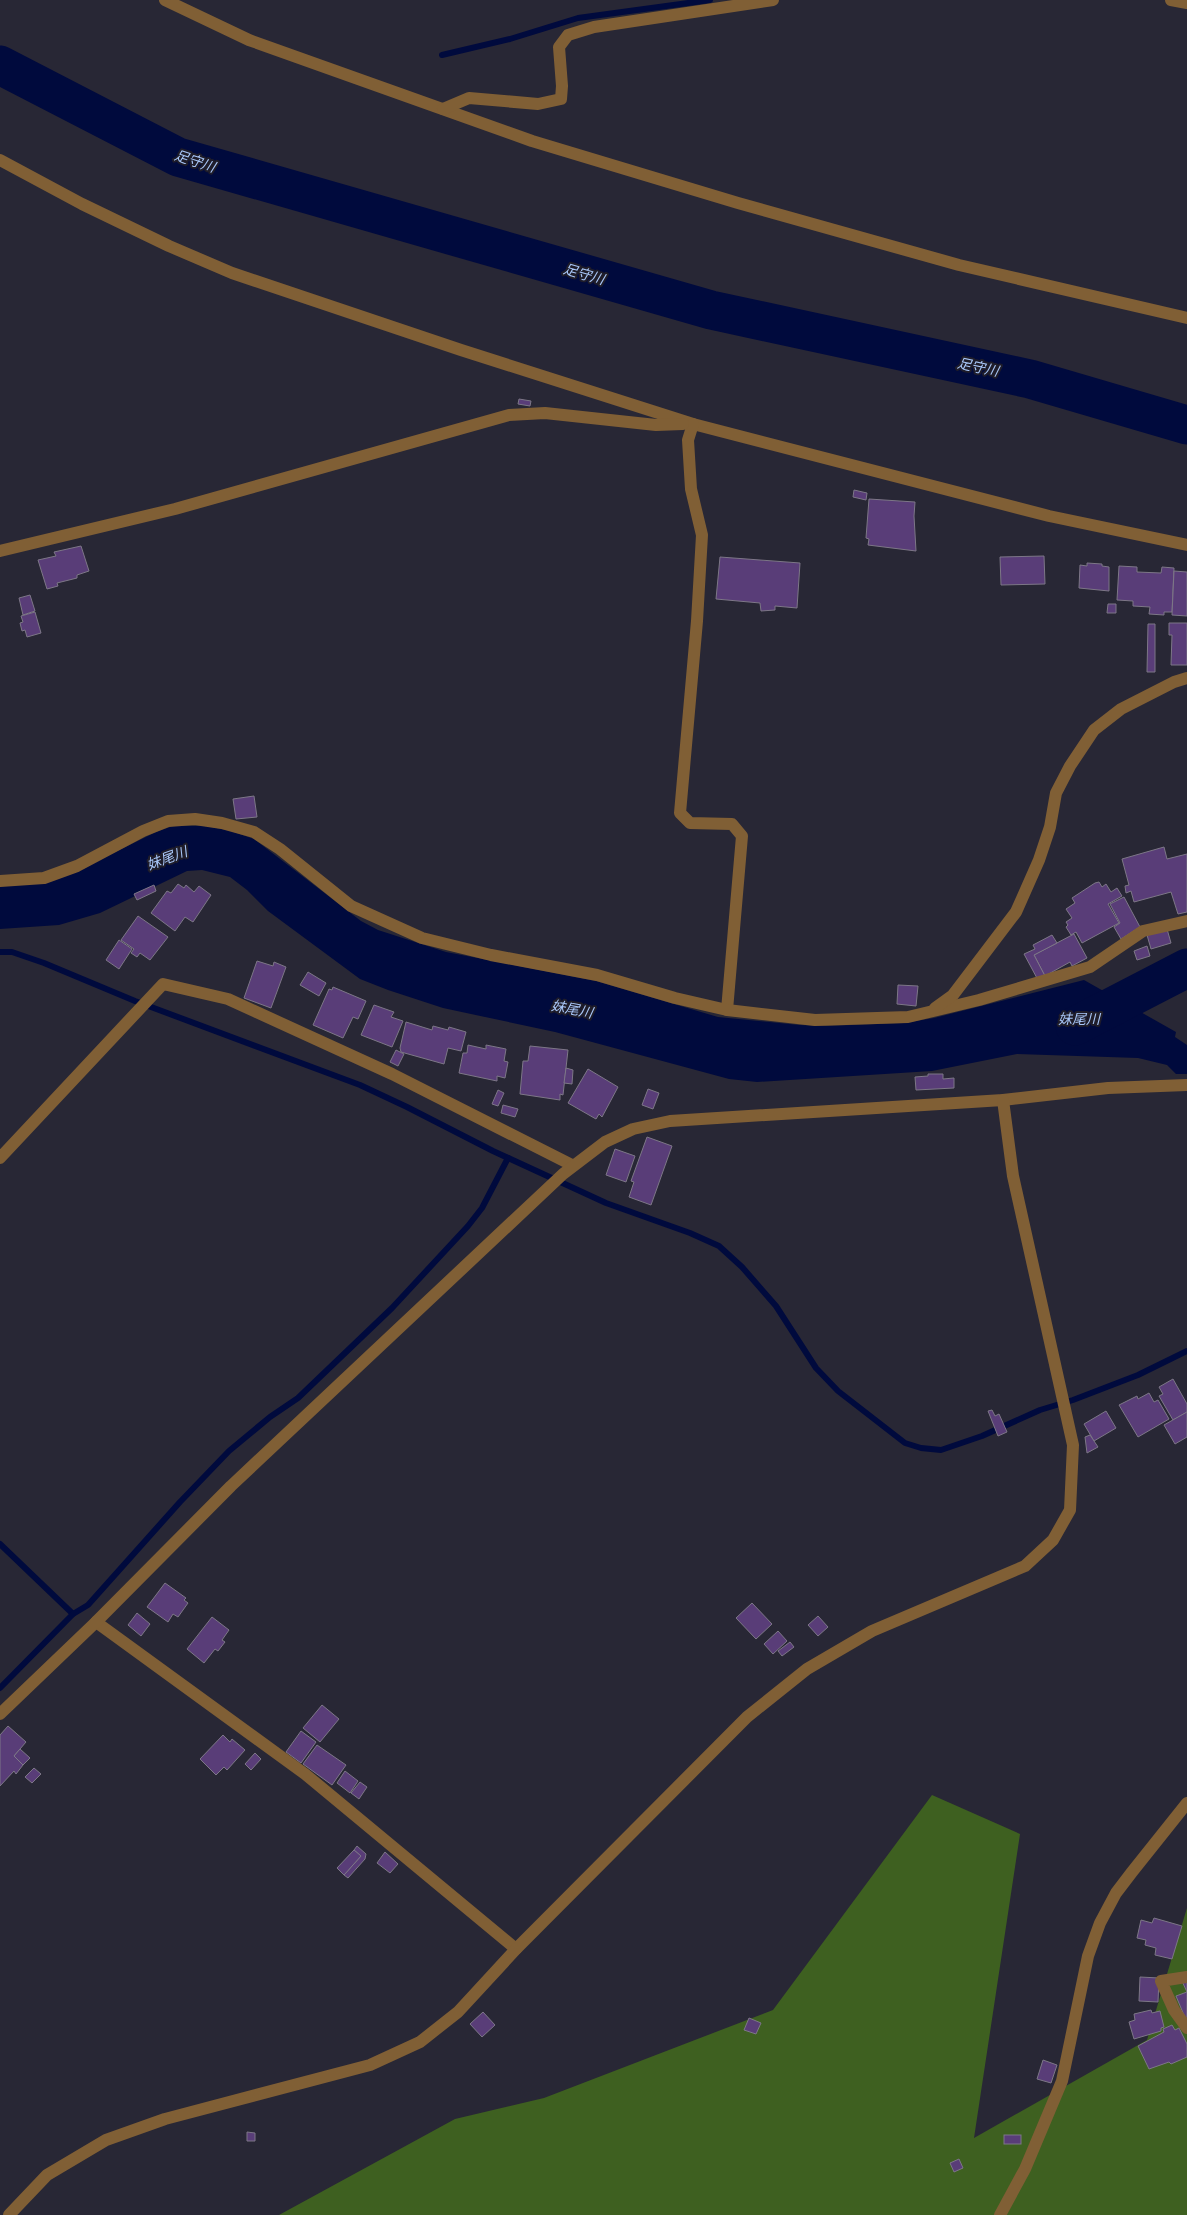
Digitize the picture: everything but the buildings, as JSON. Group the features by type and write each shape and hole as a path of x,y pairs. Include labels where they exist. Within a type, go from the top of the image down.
{"street":[{"path":"165,0 249,40 532,140 682,186 950,263 1187,318"},
{"path":"443,109 469,98 538,104 561,99 559,47 568,35 594,27 773,0"},
{"path":"1171,0 1187,3"},
{"path":"0,160 82,204 169,246 232,273 461,350 693,424 1040,513 1187,545"},
{"path":"0,551 175,509 508,415 545,413 656,425 693,424"},
{"path":"693,424 688,440 691,489 702,535 697,621 680,813 690,823 732,824 742,836 727,1010"},
{"path":"928,1012 953,995 1016,912 1039,860 1050,827 1056,793 1070,766 1094,730 1120,709 1174,682 1187,678"},
{"path":"0,881 44,878 78,866 168,821 195,819 222,823 254,832 280,849 352,906 422,938 491,955 596,975 676,998 727,1010 815,1020 908,1017 1050,981 1090,967 1143,931 1187,921"},
{"path":"0,1158 164,984 228,999 392,1074 567,1169"},
{"path":"0,1714 96,1622 231,1486 567,1169 605,1142 632,1129 670,1121 1003,1100 1108,1088 1187,1086"},
{"path":"9,2215 47,2175 106,2140 165,2119 370,2065 420,2042 458,2012 516,1949 747,1717 807,1669 872,1631 1025,1566 1053,1540 1070,1510 1073,1445 1013,1176 1003,1100"},
{"path":"96,1622 305,1774 516,1949"},
{"path":"1000,2215 1025,2170 1062,2081 1088,1956 1100,1923 1116,1894 1132,1872 1187,1804"},
{"path":"1187,1977 1161,1980 1174,2010 1187,2028"}],"green space":[{"path":"932,1795 1020,1834 974,2138 1147,2040 1187,1908 1187,2215 279,2215 455,2119 544,2098 773,2010"}],"water":[{"name":"妹尾川","path":"173,826 206,826 231,831 254,839 361,921 378,930 446,952 596,981 718,1017 826,1026 904,1023 934,1018 1084,980 1176,1032 1175,1037 1187,1045 1187,1074 1176,1074 1167,1065 1138,1058 1017,1054 932,1071 757,1082 729,1079 555,1032 443,1008 360,979 268,911 247,890 230,877 202,870 187,871 100,913 59,925 0,929 0,886 83,868 156,832"}],"waterway":[{"path":"442,55 510,39 578,18 710,0"},
{"name":"足守川","path":"0,65 178,157 711,310 1030,379 1187,425"},
{"path":"0,952 12,952 44,963 135,1001 360,1085 493,1151 606,1203 690,1233 719,1246 742,1267 776,1306 816,1368 838,1391 905,1443 921,1448 941,1450 982,1436 1040,1410 1073,1400 1138,1375 1187,1351"},
{"path":"1075,1026 1187,968"},
{"path":"0,1688 73,1614 88,1605 180,1502 229,1451 270,1417 298,1398 392,1308 468,1226 482,1208 508,1158"},
{"path":"0,1544 73,1614"}]}
